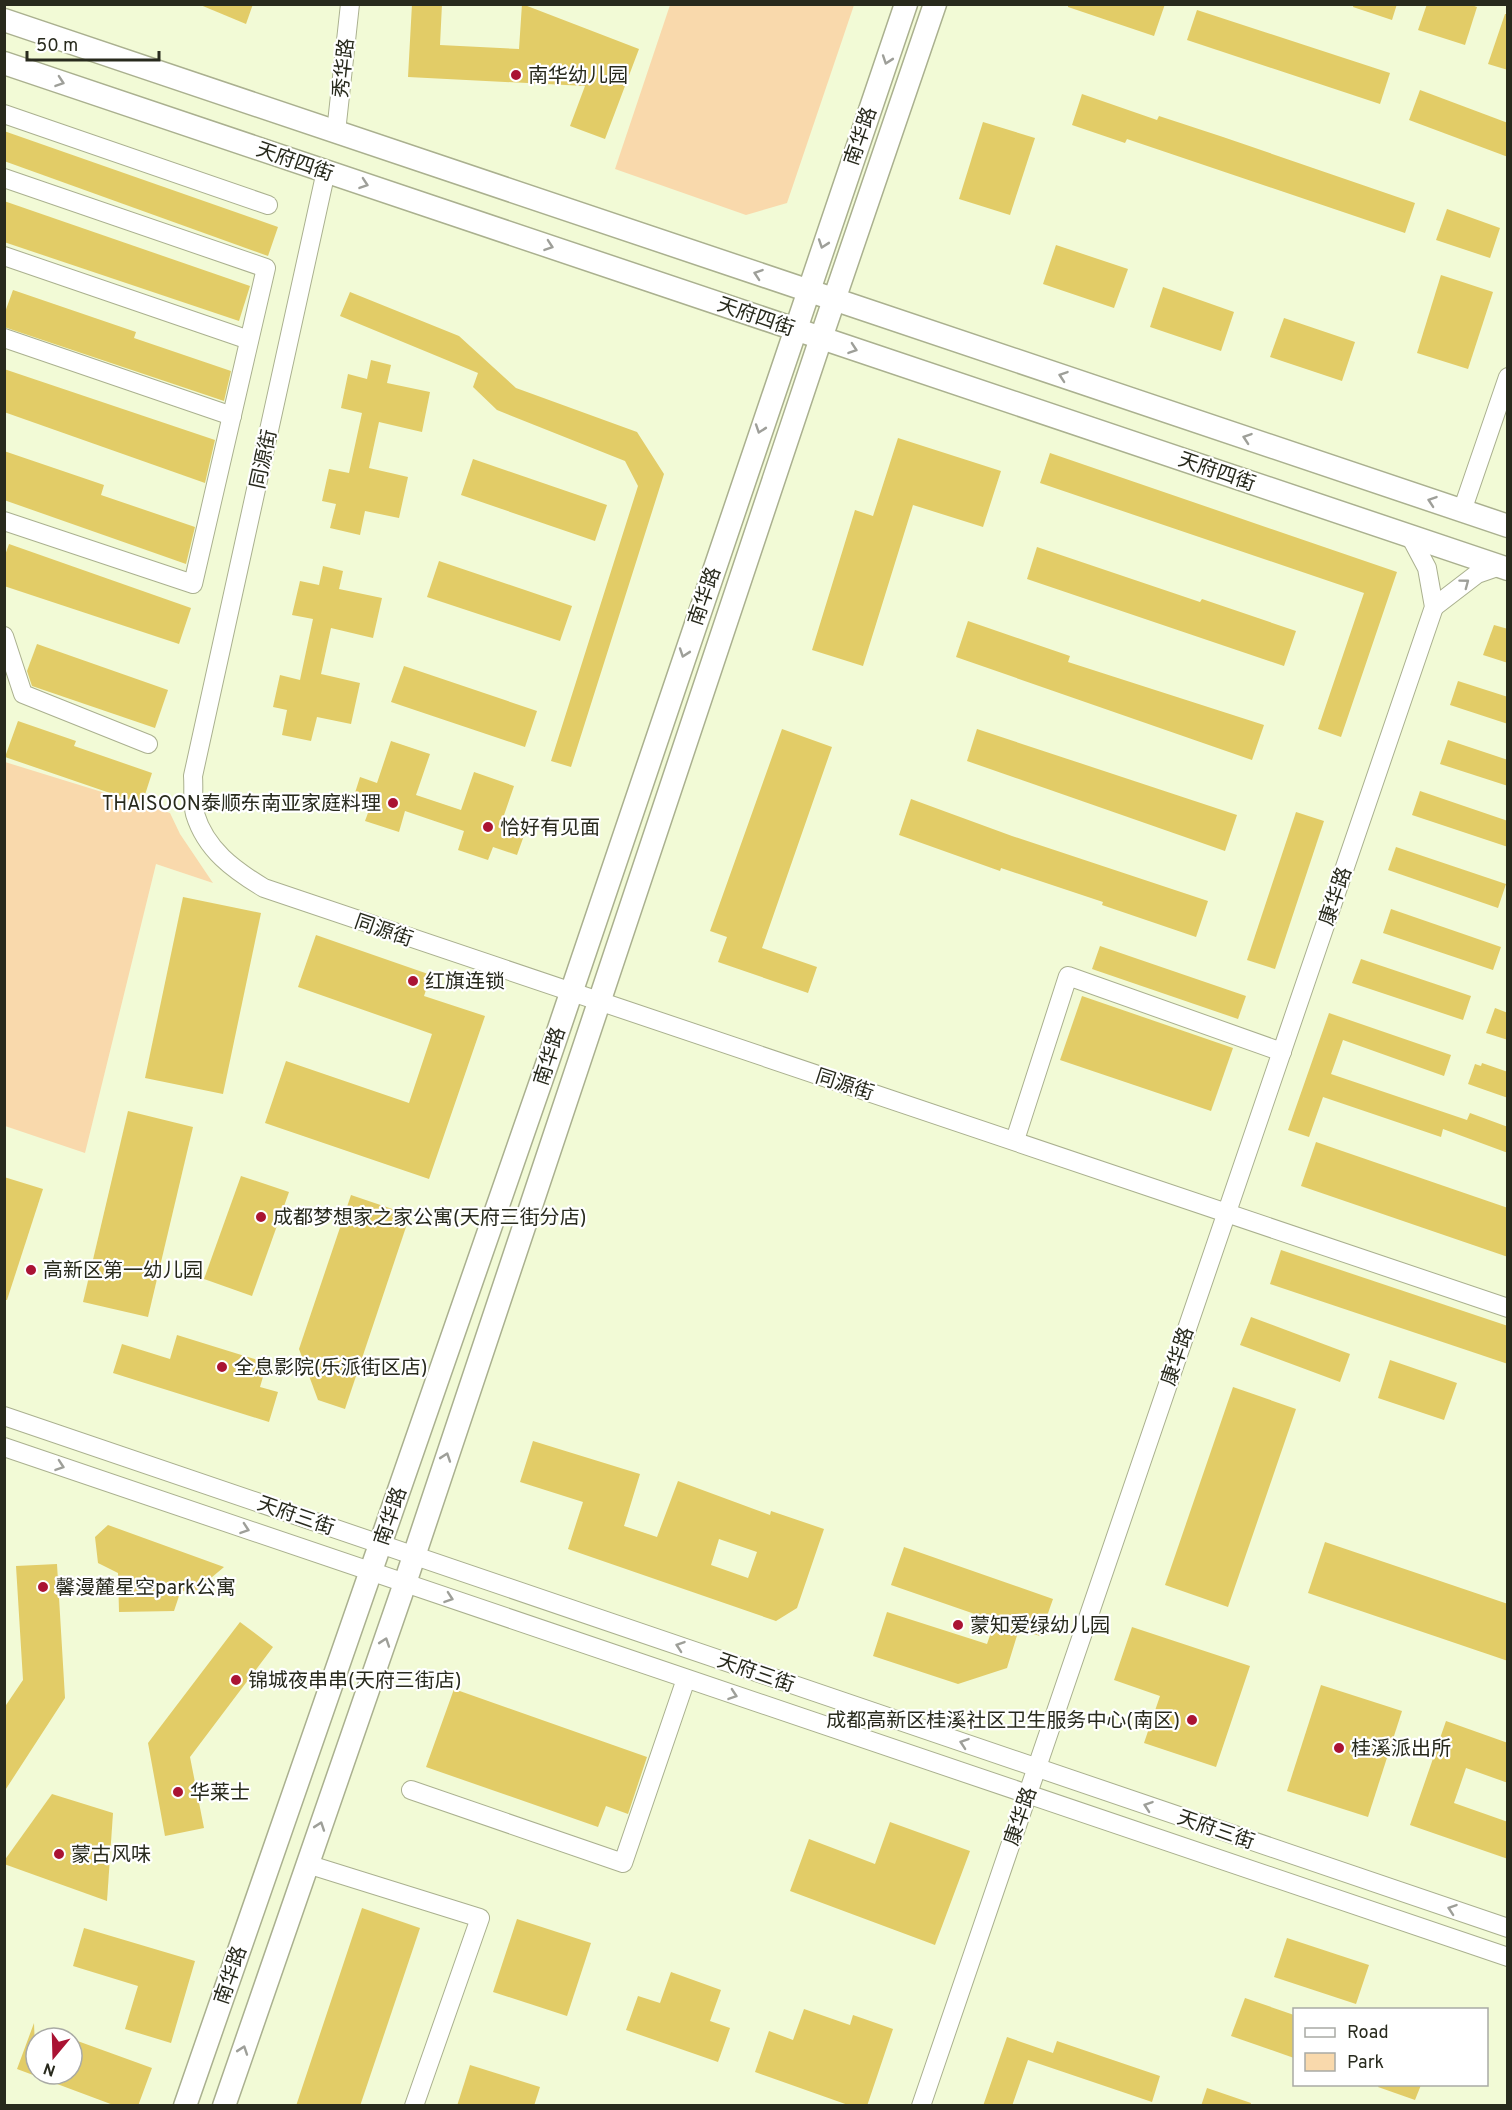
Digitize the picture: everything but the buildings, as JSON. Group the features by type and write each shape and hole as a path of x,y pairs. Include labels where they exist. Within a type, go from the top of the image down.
{"main road":[{"name":"南华路","path":"185,2106 570,993 906,4"},
{"name":"南华路","path":"224,2106 405,1583 834,299 935,4"},
{"name":"天府四街","path":"4,21 1508,526"},
{"name":"天府四街","path":"4,63 1504,568"}],"street":[{"name":"秀华路","path":"336,132 350,4"},
{"path":"4,114 268,205"},
{"name":"同源街","path":"326,171 193,776 195,814 212,845 231,868 264,888 1508,1308"},
{"path":"4,178 266,268 193,584 4,521"},
{"path":"4,256 249,340"},
{"path":"4,338 232,417"},
{"path":"1462,511 1508,377"},
{"path":"1410,536 1427,568 1434,607 1477,574 1504,568"},
{"name":"康华路","path":"921,2106 1434,607"},
{"path":"4,636 23,694 148,744"},
{"path":"1015,1140 1068,976 1281,1052"},
{"name":"天府三街","path":"4,1416 1508,1928"},
{"name":"天府三街","path":"4,1448 1508,1957"},
{"path":"411,1790 623,1863 686,1679"},
{"path":"307,1864 480,1918 414,2106"}],"green space":[{"path":"670,5 854,5 787,203 746,215 615,169"},
{"path":"5,762 170,813 180,834 213,883 156,864 85,1153 5,1126"}],"place":[{"name":"南华幼儿园","path":"516,75"},
{"name":"THAISOON泰顺·东南亚家庭料理","path":"393,803"},
{"name":"恰好有见面","path":"488,827"},
{"name":"红旗连锁","path":"413,981"},
{"name":"成都梦想家之家公寓(天府三街分店)","path":"261,1217"},
{"name":"高新区第一幼儿园","path":"31,1270"},
{"name":"全息影院(乐派街区店)","path":"222,1367"},
{"name":"馨漫麓星空park公寓","path":"43,1587"},
{"name":"蒙知爱绿幼儿园","path":"958,1625"},
{"name":"锦城夜串串(天府三街店)","path":"236,1680"},
{"name":"成都高新区桂溪社区卫生服务中心(南区)","path":"1192,1720"},
{"name":"桂溪派出所","path":"1339,1748"},
{"name":"华莱士","path":"178,1792"},
{"name":"蒙古风味","path":"59,1854"}]}
